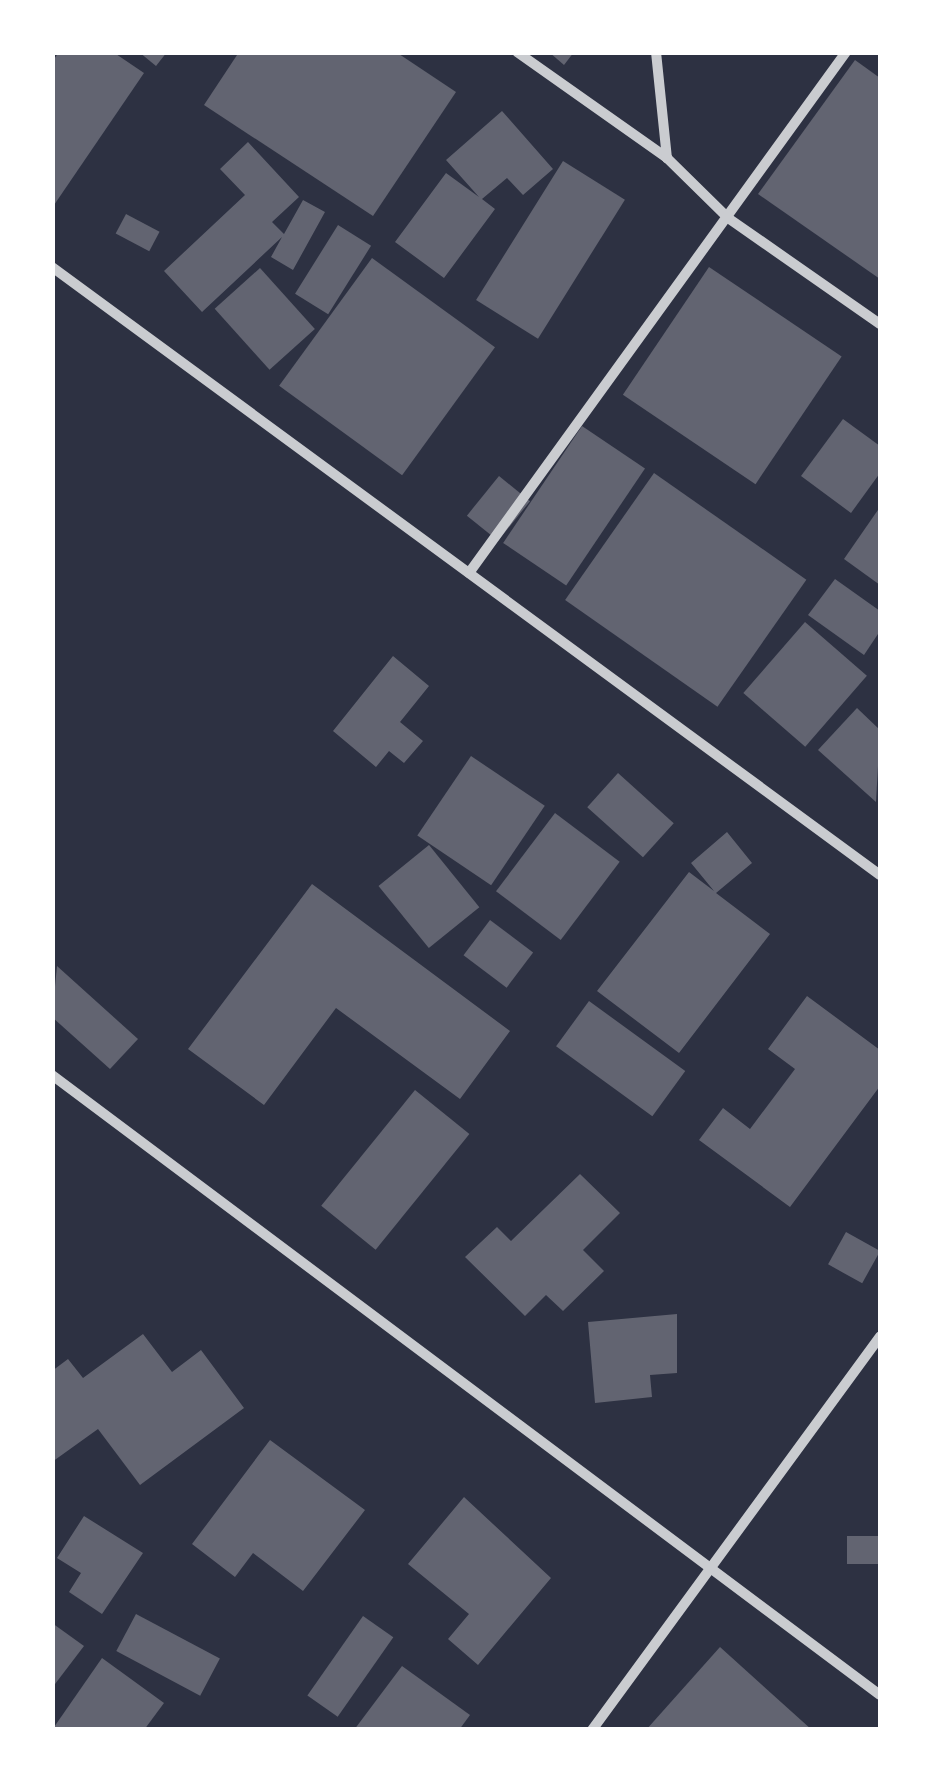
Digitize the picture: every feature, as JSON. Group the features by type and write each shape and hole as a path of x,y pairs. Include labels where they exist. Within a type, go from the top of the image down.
{"street":[{"path":"518,52 667,158 728,218 880,324"},
{"path":"656,52 667,158"},
{"path":"469,573 846,52"},
{"path":"52,267 880,875"},
{"path":"52,1076 880,1695"},
{"path":"592,1730 880,1336"}],"building":[{"path":"59,52 113,52 144,73 52,208 52,62"},
{"path":"139,52 167,52 156,66"},
{"path":"239,52 396,52 456,92 373,216 204,105"},
{"path":"549,52 574,52 564,65"},
{"path":"855,60 880,78 880,279 758,194"},
{"path":"502,111 553,169 523,195 507,178 482,199 495,209 444,278 395,242 446,173 479,197 446,160"},
{"path":"248,142 299,197 272,222 284,234 303,200 325,212 293,270 271,257 282,237 202,312 164,271 245,195 220,169"},
{"path":"563,161 625,200 538,339 476,300"},
{"path":"126,214 160,232 149,251 116,233"},
{"path":"338,225 371,246 328,314 295,294"},
{"path":"372,258 495,347 402,475 279,386"},
{"path":"709,267 842,356 756,484 623,395"},
{"path":"260,268 315,329 270,370 215,309"},
{"path":"843,419 880,446 880,473 851,513 801,476"},
{"path":"582,426 645,468 566,585 503,543"},
{"path":"654,473 806,580 717,707 565,600"},
{"path":"499,476 530,501 498,541 467,516"},
{"path":"880,507 880,585 844,559"},
{"path":"835,579 880,611 880,631 864,655 808,615"},
{"path":"805,622 867,676 805,747 743,693"},
{"path":"393,656 429,686 400,722 423,741 404,763 389,751 376,767 333,731"},
{"path":"857,708 880,730 876,802 818,750"},
{"path":"471,756 545,806 491,885 417,836"},
{"path":"618,773 674,823 643,857 587,807"},
{"path":"555,813 620,862 561,940 496,891"},
{"path":"727,832 752,863 716,893 770,934 679,1053 597,991 689,872 714,891 691,863"},
{"path":"429,845 479,907 429,948 378,886"},
{"path":"312,884 510,1031 460,1099 336,1008 264,1105 188,1049"},
{"path":"490,920 533,952 507,988 464,955"},
{"path":"57,966 138,1039 110,1069 52,1017"},
{"path":"807,996 880,1050 880,1086 790,1207 699,1140 723,1108 750,1129 795,1069 768,1049"},
{"path":"589,1001 685,1071 652,1116 556,1046"},
{"path":"415,1090 469,1134 376,1250 321,1206"},
{"path":"580,1174 620,1213 583,1250 604,1271 563,1311 546,1295 525,1316 465,1257 497,1227 511,1241"},
{"path":"846,1232 880,1251 862,1283 828,1264"},
{"path":"677,1314 677,1373 650,1375 652,1397 595,1403 588,1322"},
{"path":"143,1334 172,1372 201,1350 244,1408 140,1485 98,1429 52,1462 52,1371 68,1359 83,1378"},
{"path":"270,1440 365,1510 303,1591 253,1553 235,1577 192,1544"},
{"path":"464,1497 551,1578 478,1665 448,1639 469,1614 408,1564"},
{"path":"84,1516 143,1553 102,1614 69,1592 81,1573 57,1558"},
{"path":"847,1536 880,1536 880,1564 847,1564"},
{"path":"136,1614 220,1659 200,1696 116,1651"},
{"path":"363,1616 393,1637 338,1717 307,1695"},
{"path":"52,1623 84,1646 52,1688"},
{"path":"720,1647 812,1730 646,1730"},
{"path":"102,1658 164,1703 144,1730 52,1730"},
{"path":"402,1666 470,1715 459,1730 354,1730"}]}
